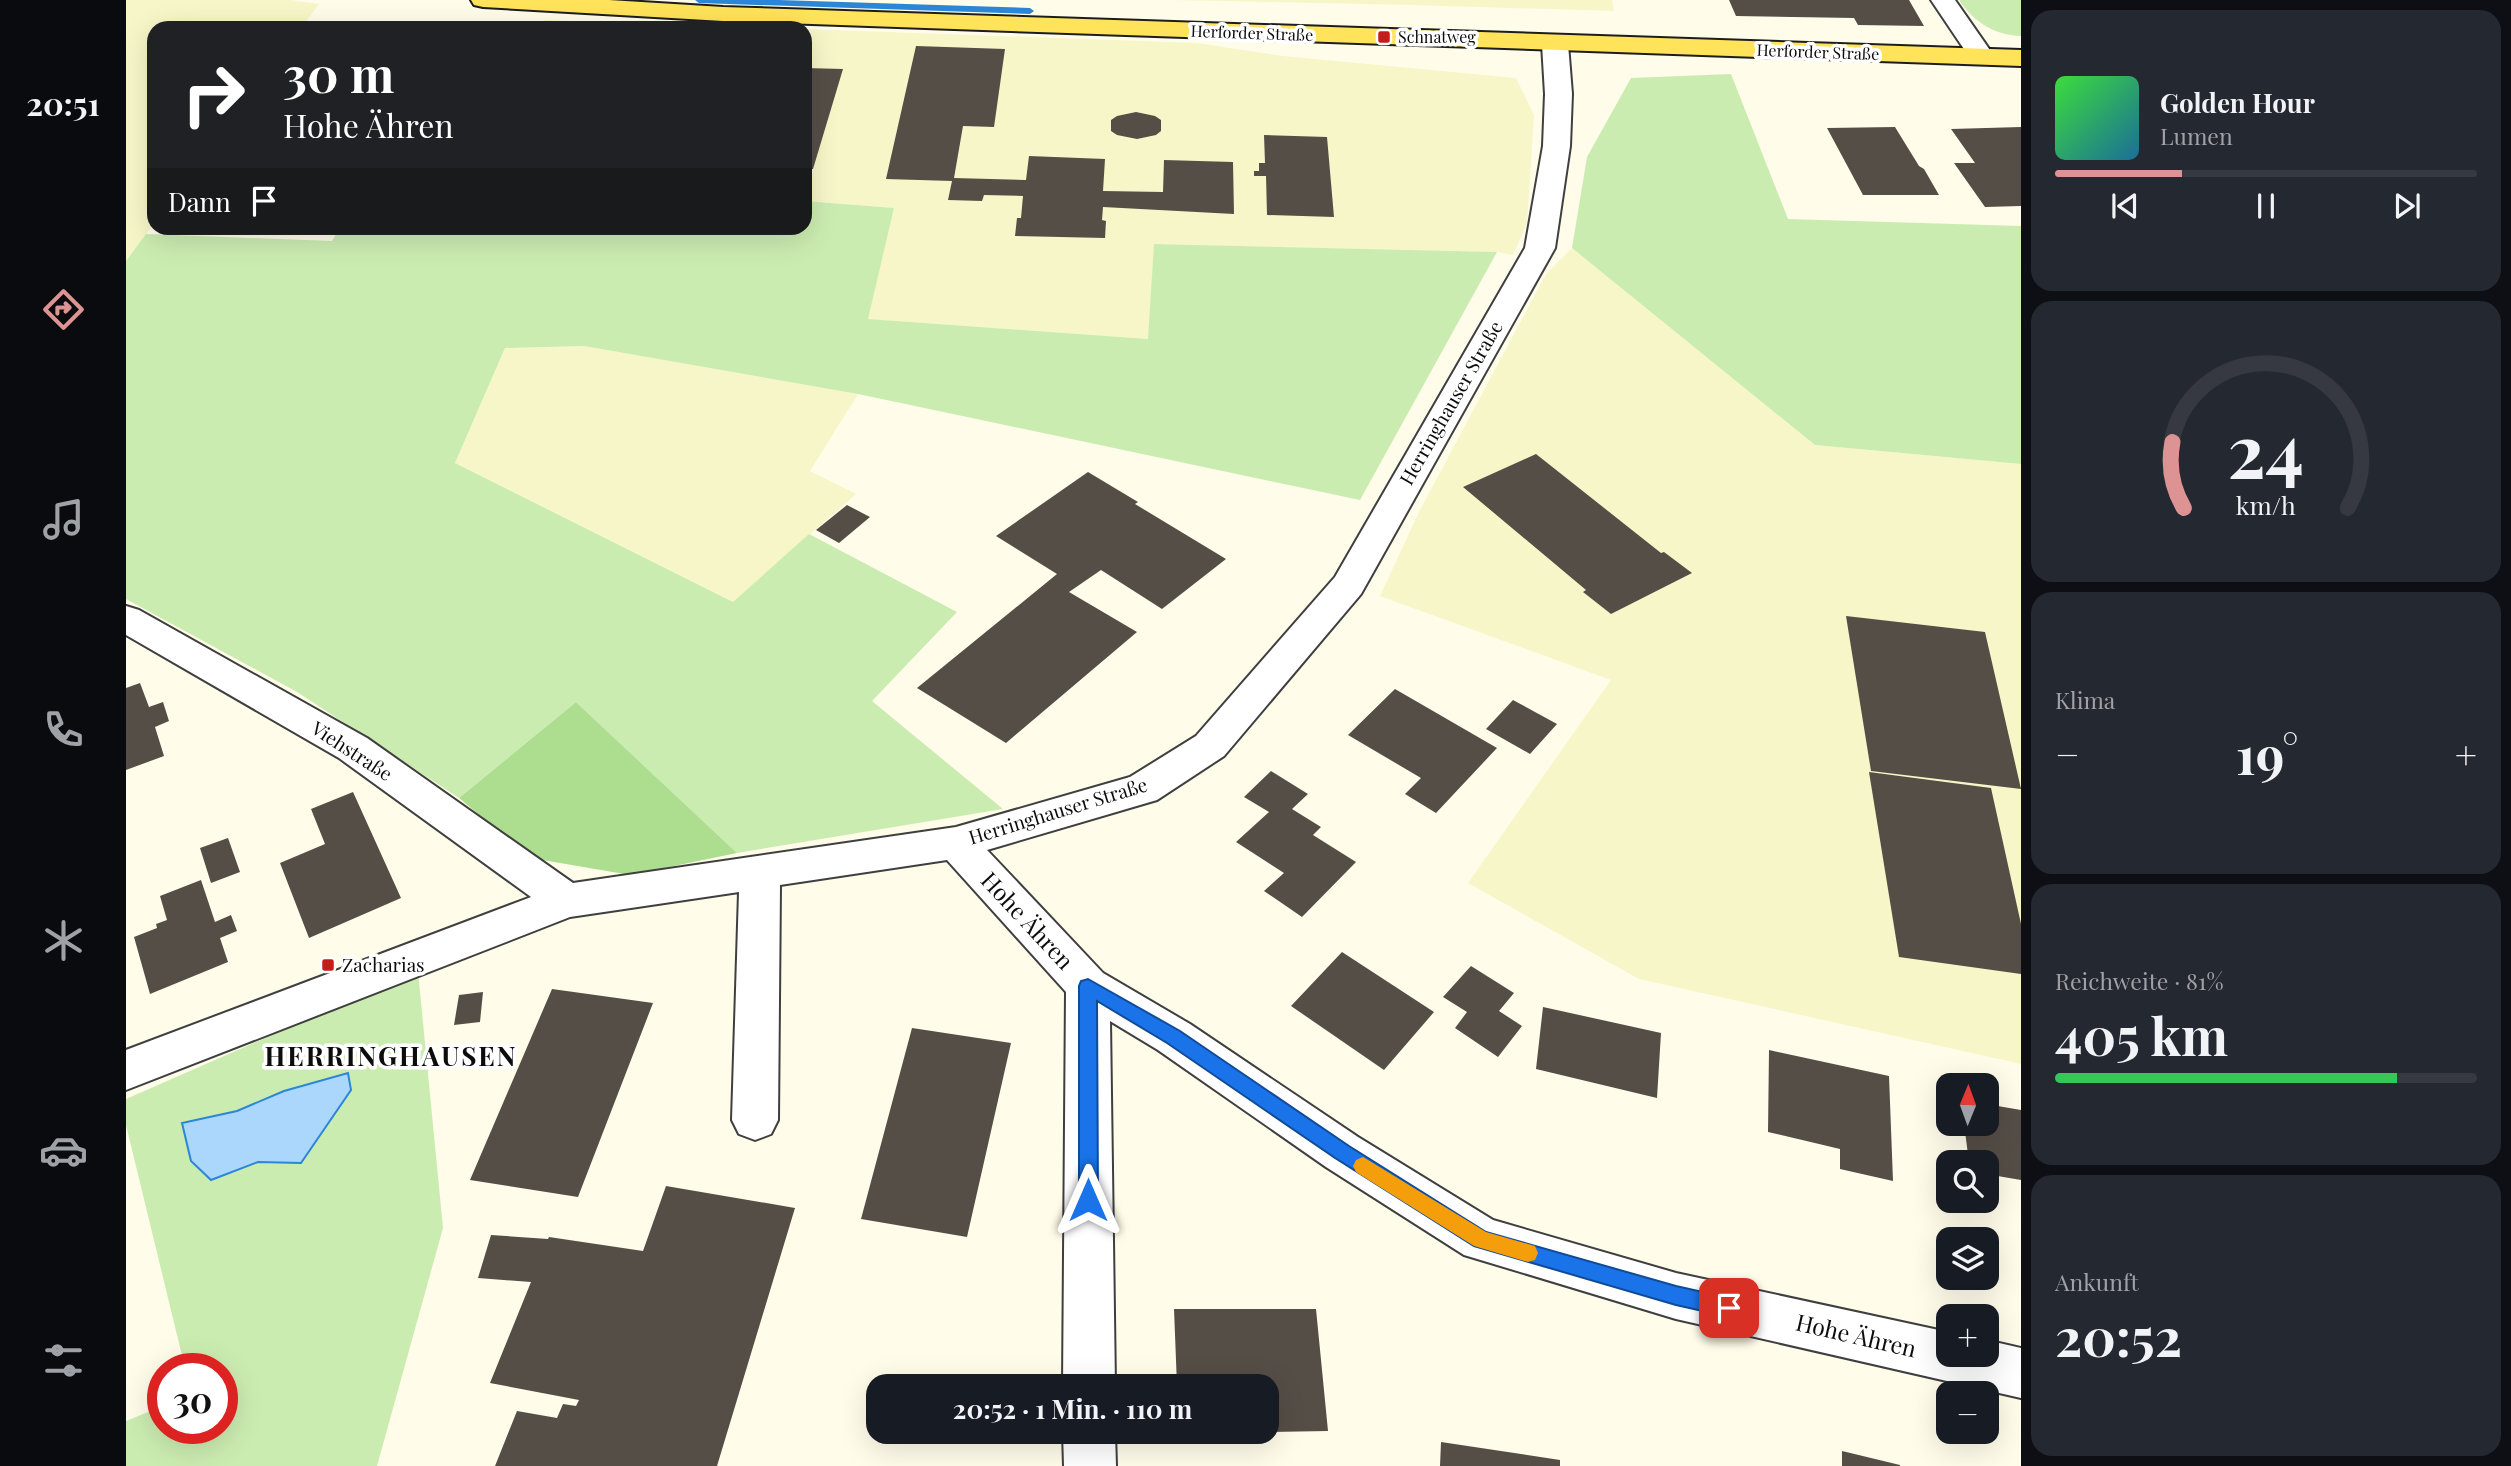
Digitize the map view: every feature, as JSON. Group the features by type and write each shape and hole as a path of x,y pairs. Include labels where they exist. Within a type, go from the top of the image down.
{"main road":[{"name":"Herforder Straße","path":"483,0 723,14 2021,58"}],"street":[{"path":"1943,0 1980,56"},
{"name":"Herringhauser Straße","path":"126,1070 567,901 956,843 1143,789 1209,747 1348,585 1540,247 1555,138 1559,75 1555,44"},
{"name":"Viehstraße","path":"126,620 352,748 567,901"},
{"name":"Hohe Ähren","path":"956,843 1088,986 1174,1037 1342,1152 1481,1240 1676,1296 2021,1373"},
{"path":"755,1121 760,872"},
{"path":"1088,986 1089,1374"},
{"path":"1089,1444 1090,1466"}],"green space":[{"path":"126,0 290,0 319,4 306,21 147,21 147,233 126,261"},
{"path":"1173,0 1612,0 1614,11 1411,5"},
{"path":"1959,0 2021,0 2021,36 2002,33 1985,26 1971,15"},
{"path":"812,29 1196,43 1283,56 1516,78 1534,115 1527,223 1513,255 1497,252 1154,244 1149,339 867,319 894,208 812,202"},
{"path":"1731,74 1788,219 2021,226 2021,464 1815,445 1572,248 1587,157 1631,78"},
{"path":"812,202 894,208 868,319 1148,339 1154,244 1497,252 1360,500 858,394 584,346 505,348 455,463 733,602 809,534 957,612 872,701 1003,809 737,853 576,702 459,798 297,692 126,599 126,261 146,234 332,241 336,235 812,235"},
{"path":"1572,248 1815,445 2021,464 2021,1064 1639,979 1468,883 1611,680 1380,596 1419,512 1546,274"},
{"path":"584,346 858,394 810,471 856,494 733,602 455,463 505,348"},
{"path":"576,702 737,853 630,875 531,858 459,798"},
{"path":"418,971 443,1228 377,1466 126,1466 126,1421 147,1412 147,1444 238,1444 238,1353 181,1353 126,1125 126,1099"}],"water":[{"path":"348,1073 351,1090 301,1163 258,1162 211,1180 191,1161 182,1123 237,1111 284,1091"}],"building":[{"path":"1729,0 1909,0 1924,26 1858,25 1854,18 1736,16"},
{"path":"916,46 1005,49 994,127 963,126 954,178 1026,180 1029,156 1105,159 1103,191 1163,192 1164,160 1233,162 1234,214 1103,207 1105,238 1015,236 1017,218 1021,218 1023,196 984,195 982,201 948,200 952,181 886,179"},
{"path":"812,68 843,69 813,169"},
{"path":"1136,112 1161,120 1161,131 1156,135 1137,139 1111,131 1111,120"},
{"path":"1895,127 1939,195 1863,195 1827,128"},
{"path":"2021,127 2021,206 1985,207 1954,163 1975,163 1951,129"},
{"path":"1264,135 1327,137 1334,217 1267,215 1266,176 1254,176 1254,171 1259,171 1259,163 1265,163"},
{"path":"1536,454 1661,553 1664,552 1692,573 1611,614 1463,487"},
{"path":"1088,472 1226,559 1162,609 1101,570 1069,592 1137,632 1006,743 917,688 1057,574 996,536"},
{"path":"847,505 870,517 839,543 816,530"},
{"path":"1846,616 1985,632 2021,789 1871,771"},
{"path":"140,683 149,707 163,702 169,721 155,727 164,756 126,770 126,688"},
{"path":"1395,689 1497,748 1436,813 1405,794 1421,778 1348,735"},
{"path":"1513,700 1557,724 1530,754 1486,729"},
{"path":"1271,771 1308,794 1292,809 1321,827 1313,835 1356,862 1302,917 1264,891 1284,873 1236,842 1269,812 1244,797"},
{"path":"1869,772 1991,788 2021,924 2021,974 1899,957"},
{"path":"353,792 401,898 309,938 280,863 325,844 311,809"},
{"path":"228,838 240,872 211,883 200,848"},
{"path":"201,880 215,922 231,915 237,931 220,938 228,962 150,994 134,937 157,928 156,924 167,920 160,896"},
{"path":"1342,952 1434,1012 1384,1070 1291,1006"},
{"path":"1471,966 1514,993 1499,1011 1522,1026 1498,1057 1455,1028 1467,1012 1443,997"},
{"path":"552,989 653,1003 578,1197 470,1180"},
{"path":"483,992 480,1022 454,1025 459,995"},
{"path":"1543,1007 1661,1033 1657,1098 1536,1069"},
{"path":"912,1028 1011,1043 967,1237 861,1219"},
{"path":"1769,1050 1889,1076 1893,1181 1840,1169 1840,1149 1768,1132"},
{"path":"1999,1106 2021,1110 2021,1180 1999,1176 1999,1150 1967,1150 1966,1136 1999,1136"},
{"path":"666,1186 795,1208 717,1466 495,1466 517,1411 557,1418 563,1404 576,1406 579,1400 490,1383 531,1282 478,1278 491,1235 549,1237 643,1251"},
{"path":"1174,1309 1316,1309 1328,1431 1279,1432 1279,1374 1177,1374"},
{"path":"1441,1442 1560,1460 1560,1466 1440,1466"},
{"path":"1842,1451 1900,1465 1900,1466 1842,1466"}],"waterway":[{"path":"699,0 1030,11"}],"slow traffic":[{"path":"1363,1166 1481,1240 1528,1253"}],"place":[{"name":"Schnatweg","path":"1384,37"},
{"name":"Zacharias","path":"328,965"}],"district":[{"name":"HERRINGHAUSEN","path":"391,1057"}],"route":[{"path":"1088,1200 1088,986 1174,1037 1342,1152 1481,1240 1676,1296 1729,1308"}]}
